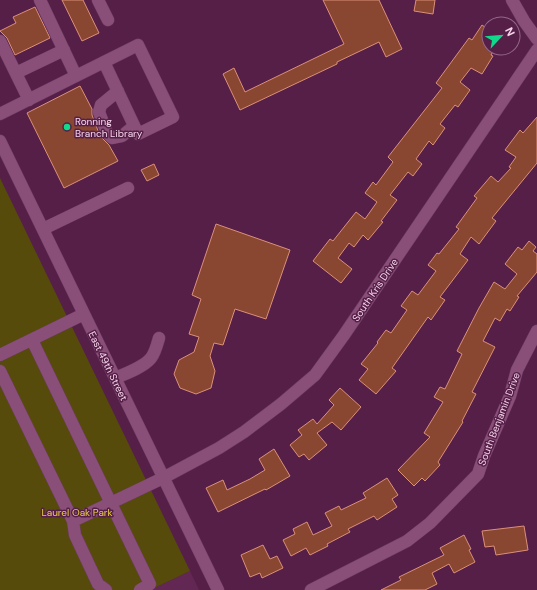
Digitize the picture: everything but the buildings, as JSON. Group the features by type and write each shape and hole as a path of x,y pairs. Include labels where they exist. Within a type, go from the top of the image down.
{"street":[{"path":"40,0 76,76"},
{"path":"98,0 108,20"},
{"path":"512,0 524,21 537,39"},
{"path":"0,41 29,100"},
{"path":"0,114 29,100 76,76 104,62 138,45 173,117 138,134 104,62"},
{"path":"16,73 64,50"},
{"name":"South Kris Drive","path":"72,520 163,478 219,448 250,428 315,375 344,335 537,50"},
{"path":"118,91 101,105 99,112 107,133 112,138 122,136 134,126"},
{"name":"East 49th Street","path":"0,141 218,590"},
{"path":"43,229 128,188"},
{"path":"0,355 84,314"},
{"name":"South Benjamin Drive","path":"311,590 407,541 430,523 478,474 484,456 510,396 517,370 537,331"},
{"path":"115,378 144,364 150,359 154,353 159,338"},
{"path":"32,340 150,584 140,590"},
{"path":"0,371 72,520 75,535 98,584 106,590"}],"shaded area":[{"path":"190,571 199,590 150,590"}],"green space":[{"name":"Laurel Oak Park","path":"0,178 190,571 150,590 0,590"}],"place":[{"name":"Ronning Branch Library","path":"67,127"}]}
